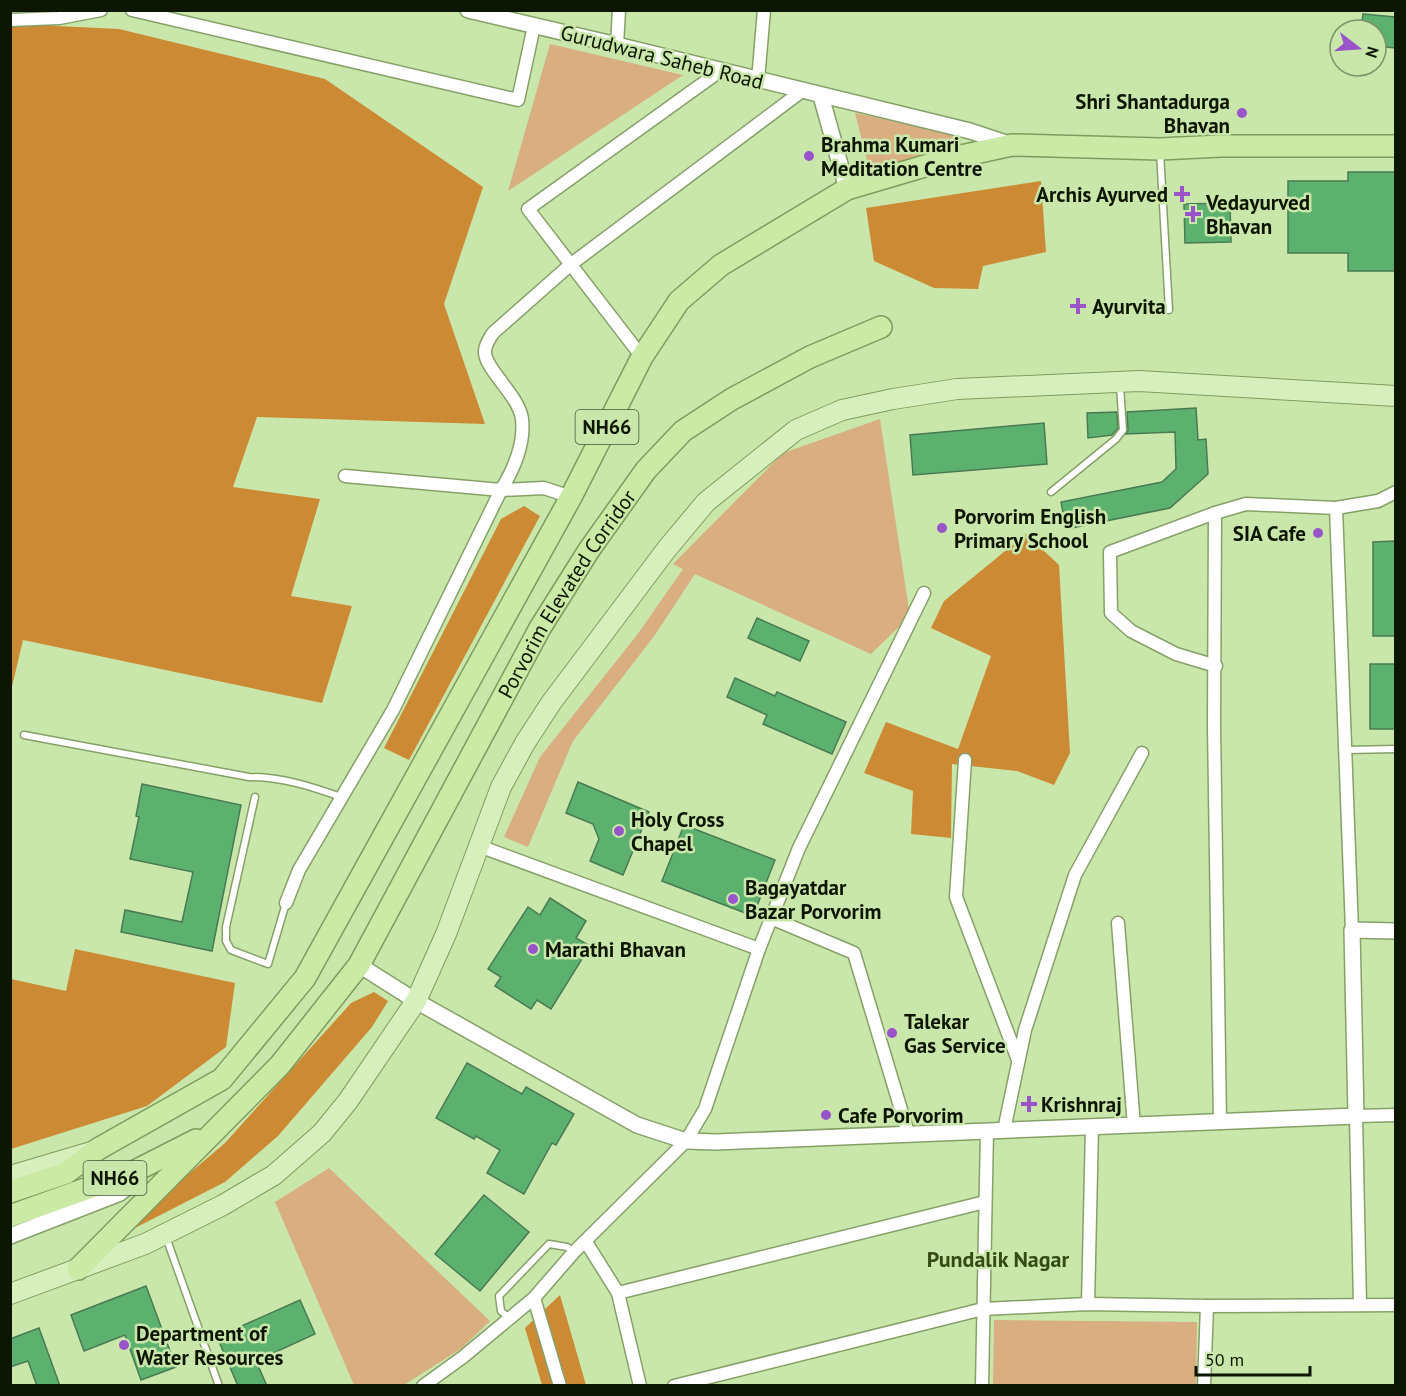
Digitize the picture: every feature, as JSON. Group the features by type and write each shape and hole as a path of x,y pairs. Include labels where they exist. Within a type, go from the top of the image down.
{"highway":[{"name":"NH66","path":"10,1192 66,1173 98,1149 222,1079 305,978 571,497 642,357 679,302 721,265 846,189 952,158 1012,145 1160,149 1221,146 1395,146"},
{"name":"Porvorim Elevated Corridor","path":"359,965 540,628 589,550 646,470 683,431 732,399 810,357 881,327"},
{"name":"NH66","path":"10,1216 144,1166 215,1130 280,1065 359,965"},
{"path":"78,1269 215,1130"}],"main road":[{"path":"10,1294 145,1244 223,1205 274,1174 322,1133 348,1101 416,1000 446,934 501,787 551,702 666,549 706,502 796,430 842,411 957,388 1139,381 1395,396"},
{"path":"10,1176 98,1149"}],"street":[{"path":"10,20 59,18 100,10"},
{"path":"132,10 518,99 534,26"},
{"name":"Gurudwara Saheb Road","path":"468,10 970,131 1012,145"},
{"path":"617,45 619,10"},
{"path":"758,80 764,10"},
{"path":"642,357 528,209 720,71"},
{"path":"286,903 299,870 393,710 514,467 520,442 522,418 515,400 488,363 484,351 493,333 570,265 802,91"},
{"path":"821,96 846,189"},
{"path":"345,476 501,490 544,488 571,497"},
{"path":"1216,666 1176,654 1131,632 1111,613 1110,552 1215,513 1246,504 1336,508 1378,501 1395,492"},
{"path":"1336,508 1352,930 1360,1305"},
{"path":"1215,513 1214,725 1220,1123"},
{"path":"423,1386 463,1357 534,1298 574,1252 686,1141 705,1108 759,950 799,848 924,593"},
{"path":"1004,1130 1025,1030 1075,875 1142,753"},
{"path":"965,759 956,897 1019,1061"},
{"path":"479,846 759,950"},
{"path":"771,918 854,953 908,1133"},
{"path":"1118,923 1134,1125"},
{"path":"1352,930 1395,931"},
{"path":"359,965 416,1000 637,1125 686,1141 716,1142 1395,1115"},
{"path":"1088,1304 1092,1127"},
{"path":"982,1386 987,1130"},
{"path":"10,1236 120,1193 135,1181 144,1166"},
{"path":"618,1293 985,1202"},
{"path":"586,1242 618,1293 640,1386"},
{"path":"534,1298 560,1386"},
{"path":"674,1386 984,1309 1088,1304 1395,1305"},
{"path":"1204,1386 1207,1306"}],"lane":[{"path":"1160,149 1169,310"},
{"path":"1051,492 1116,439 1123,430 1120,382"},
{"path":"24,735 249,777 292,780 342,797"},
{"path":"1346,750 1395,749"},
{"path":"255,797 225,927 226,941 231,950 268,964 286,903"},
{"path":"165,1234 219,1386"},
{"path":"509,1318 501,1311 499,1296 549,1244 567,1247 574,1252"}],"shaded area":[{"path":"11,25 119,29 325,79 483,187 444,304 485,424 257,417 233,487 320,499 291,596 352,606 322,703 23,640 11,691"},
{"path":"550,44 683,75 508,191"},
{"path":"855,113 960,135 961,147 875,167 867,160"},
{"path":"1041,181 1046,252 983,266 978,289 934,288 874,261 866,208"},
{"path":"880,419 910,616 871,654 695,574 655,635 573,741 528,847 504,837 540,757 637,635 683,569 673,564 783,453"},
{"path":"524,506 540,516 409,760 384,748 501,519"},
{"path":"1026,534 1059,565 1070,753 1054,785 1017,771 952,764 951,838 911,834 913,791 864,773 886,722 958,749 991,656 931,628 944,601"},
{"path":"75,949 235,983 226,1047 147,1106 11,1149 11,979 66,991"},
{"path":"374,992 388,1001 372,1027 278,1136 225,1182 133,1229 131,1223 225,1143 351,1003"},
{"path":"329,1168 490,1321 462,1348 404,1385 354,1385 275,1202"},
{"path":"560,1295 586,1385 542,1385 525,1328"},
{"path":"994,1320 1197,1322 1196,1385 993,1385"}],"building":[{"path":"1363,14 1395,17 1395,48 1388,47 1388,18 1362,18"},
{"path":"1348,172 1395,172 1395,271 1348,271 1348,253 1288,253 1288,181 1348,181"},
{"path":"1230,203 1231,242 1185,243 1184,204"},
{"path":"1196,408 1198,440 1206,439 1208,474 1170,508 1066,529 1061,502 1162,482 1176,469 1175,432 1126,434 1128,430 1127,412"},
{"path":"1117,412 1118,428 1112,435 1088,438 1087,413"},
{"path":"1044,423 1047,464 913,475 910,435"},
{"path":"1395,541 1395,636 1373,636 1373,542"},
{"path":"757,618 809,641 800,661 748,638"},
{"path":"1370,664 1395,664 1395,729 1370,729"},
{"path":"735,678 775,696 777,692 846,722 832,754 763,724 767,715 727,697"},
{"name":"Holy Cross Chapel","path":"578,782 649,812 623,875 590,861 599,839 593,824 566,813"},
{"path":"142,784 241,805 212,951 121,932 125,910 182,922 193,872 130,859 139,817 136,816"},
{"path":"684,825 775,860 753,916 662,881"},
{"path":"550,898 586,921 576,938 590,946 551,1009 537,1000 531,1009 495,986 501,977 488,969 528,907 540,915"},
{"path":"467,1063 522,1094 526,1087 574,1114 556,1145 552,1143 524,1194 487,1173 500,1150 436,1118"},
{"path":"484,1195 529,1232 480,1291 435,1254"},
{"path":"146,1286 176,1367 141,1380 125,1335 84,1351 71,1315"},
{"path":"300,1300 315,1334 256,1361 267,1386 238,1386 217,1337"},
{"path":"39,1328 60,1386 37,1386 28,1361 10,1367 10,1339"}],"place":[{"name":"Shri Shantadurga Bhavan","path":"1242,113"},
{"name":"Brahma Kumari Meditation Centre","path":"809,156"},
{"name":"Archis Ayurved","path":"1182,194"},
{"name":"Vedayurved Bhavan","path":"1193,214"},
{"name":"Ayurvita","path":"1078,306"},
{"name":"Porvorim English Primary School","path":"942,528"},
{"name":"SIA Cafe","path":"1318,533"},
{"name":"Holy Cross Chapel","path":"619,831"},
{"name":"Bagayatdar Bazar Porvorim","path":"733,899"},
{"name":"Marathi Bhavan","path":"533,949"},
{"name":"Talekar Gas Service","path":"892,1033"},
{"name":"Krishnraj","path":"1029,1104"},
{"name":"Cafe Porvorim","path":"826,1115"},
{"name":"Department of Water Resources","path":"124,1345"}],"district":[{"name":"Pundalik Nagar","path":"998,1259"}]}
